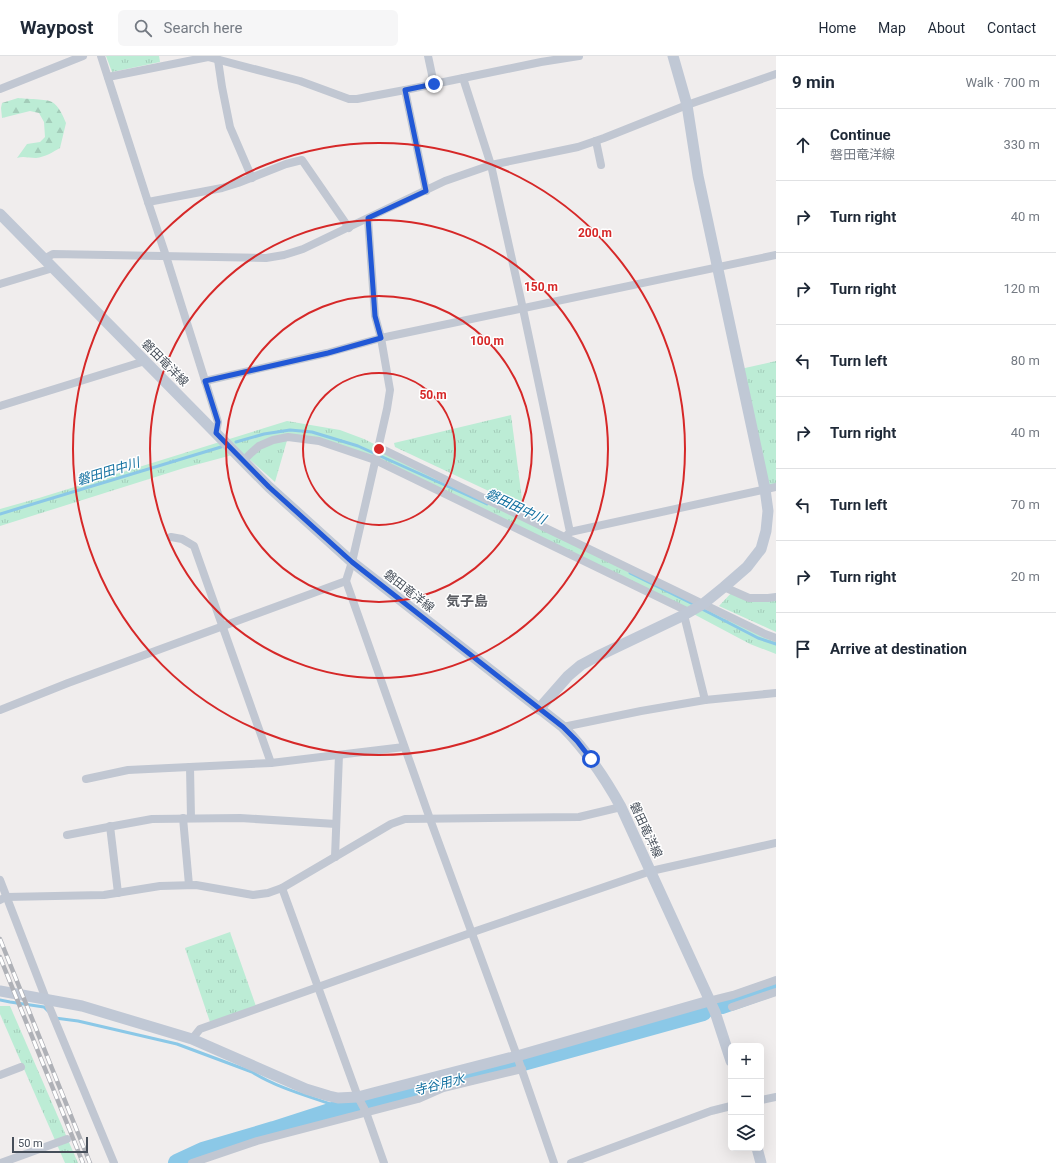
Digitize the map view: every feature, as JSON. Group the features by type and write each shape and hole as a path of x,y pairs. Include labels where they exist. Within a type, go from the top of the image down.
{"street":[{"path":"0,89 83,56"},
{"path":"101,56 218,422 216,433"},
{"path":"428,56 434,84"},
{"path":"108,77 208,57 300,81 349,99 357,99 463,78 541,59 579,56"},
{"path":"538,709 568,676 581,665 693,609 724,587 747,566 761,549 766,531 768,511 765,489 698,176 687,104 673,56"},
{"path":"218,60 230,127 252,178"},
{"path":"44,259 53,254 266,258 284,255 303,249 445,182 491,165 578,147 687,104 776,74"},
{"path":"463,78 491,165 523,309 568,535"},
{"path":"405,90 426,191"},
{"path":"596,141 601,165"},
{"path":"148,202 222,188 286,164 302,160 349,228"},
{"name":"磐田竜洋線","path":"0,214 269,487 352,562 538,709 563,727 577,741 609,785 621,808 715,1012 728,1052"},
{"path":"368,218 375,316 381,338 390,390 352,562 346,581 404,747 522,1069 554,1163"},
{"path":"205,381 328,353 381,338 776,255"},
{"path":"0,284 52,268"},
{"path":"0,406 145,361"},
{"path":"243,461 259,446 273,440 288,437 315,440 375,460 693,609 776,638"},
{"path":"378,447 568,535 693,609"},
{"path":"568,535 776,487"},
{"path":"171,537 182,538 194,546 271,763"},
{"path":"0,710 223,625 346,581"},
{"path":"724,587 749,598 776,597"},
{"path":"693,609 705,700"},
{"path":"563,727 705,700 776,693"},
{"path":"86,779 128,770 271,763 404,747"},
{"path":"335,857 339,755"},
{"path":"189,885 187,818 190,767"},
{"path":"3,898 104,895 160,886 189,885 253,895 268,893 282,888 391,824 406,819 579,817 621,808"},
{"path":"67,835 152,819 240,818 336,824"},
{"path":"110,826 118,893"},
{"path":"192,1039 200,1029 650,870 776,843"},
{"path":"0,880 3,898 114,1163"},
{"path":"282,888 358,1097 366,1112 384,1163"},
{"path":"0,991 82,1006 192,1039 306,1090 338,1098 358,1097 517,1056 734,995 776,980"},
{"path":"732,1007 776,992"},
{"path":"0,1075 21,1067"},
{"path":"192,1163 257,1141 418,1099 443,1088 522,1069"},
{"path":"764,1099 776,1097"},
{"path":"571,1163 711,1111 728,1107"},
{"path":"1,1163 67,1139"},
{"path":"757,1151 761,1163"}],"green space":[{"path":"106,56 159,56 160,62 112,72"},
{"path":"18,98 49,101 57,106 66,123 60,148 49,154 36,158 17,158 27,144 40,142 45,137 44,122 39,113 30,111 2,118 2,103"},
{"path":"776,361 776,487 768,488 736,370"},
{"path":"511,415 523,507 395,447 394,443"},
{"path":"287,421 340,430 364,439 776,638 776,654 750,644 686,610 392,465 332,446 281,435 259,442 249,454 288,437 275,482 247,457 236,454 184,468 0,526 0,509"},
{"path":"733,591 749,598 776,597 776,632 719,606"},
{"path":"230,932 257,1009 211,1025 185,948"},
{"path":"0,1006 10,1006 78,1163 65,1163 0,1014"}],"waterway":[{"name":"磐田田中川","path":"236,442 264,434 290,430 312,432 358,446 487,504"},
{"name":"磐田田中川","path":"0,514 221,447"},
{"name":"磐田田中川","path":"630,573 695,605"},
{"name":"磐田田中川","path":"700,608 758,638 776,644"},
{"name":"寺谷用水","path":"722,1005 776,986"},
{"path":"0,1000 44,1007 48,1011"},
{"name":"寺谷用水","path":"177,1163 203,1151 342,1108 512,1065 703,1012"},
{"path":"55,1018 78,1021 177,1044 252,1072 284,1088 342,1108"}],"railway":[{"path":"0,939 90,1163"},
{"path":"0,957 83,1163"}],"district":[{"name":"気子島","path":"467,601"}],"route":[{"path":"434,84 405,90 426,191 368,218 375,316 381,338 328,353 205,381 218,422 216,433 269,487 352,562 538,709 563,727 577,741 591,759"}]}
